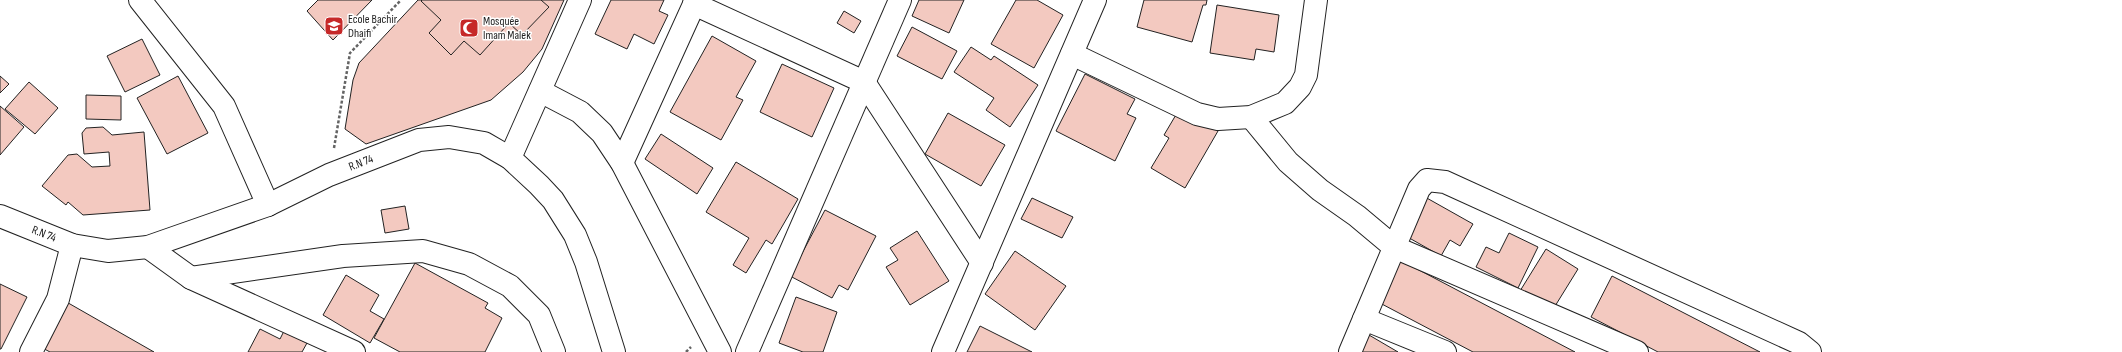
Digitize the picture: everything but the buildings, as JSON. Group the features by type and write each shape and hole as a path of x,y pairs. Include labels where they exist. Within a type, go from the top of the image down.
{"street":[{"path":"140,0 224,106 268,205"},
{"path":"510,158 580,0"},
{"path":"747,352 900,0"},
{"path":"944,352 1095,0"},
{"path":"1072,54 1197,114 1218,119 1251,117 1285,103 1300,88 1306,75 1316,0"},
{"path":"622,163 695,2 864,82 982,262"},
{"path":"540,91 580,112 602,133 622,163 720,352"},
{"path":"1251,117 1293,167 1320,190 1357,216 1394,247 1637,352"},
{"name":"R.N 74","path":"0,216 72,245 108,251 148,247 268,205 329,175 419,140 449,137 484,143 510,158 553,200 575,235 590,275 614,352"},
{"path":"1350,352 1419,189 1427,180 1445,182 1799,343 1810,352"},
{"path":"31,352 58,299 72,245"},
{"path":"148,247 191,278 354,352"},
{"path":"191,278 343,256 423,251 469,264 510,286 539,315 554,352"},
{"path":"1364,319 1445,352"}],"path":[{"path":"329,175 350,53 400,0"}],"place":[{"name":"Ecole Bachir Dhaifi","path":"334,26"},
{"name":"Mosquée Imam Malek","path":"469,28"}]}
